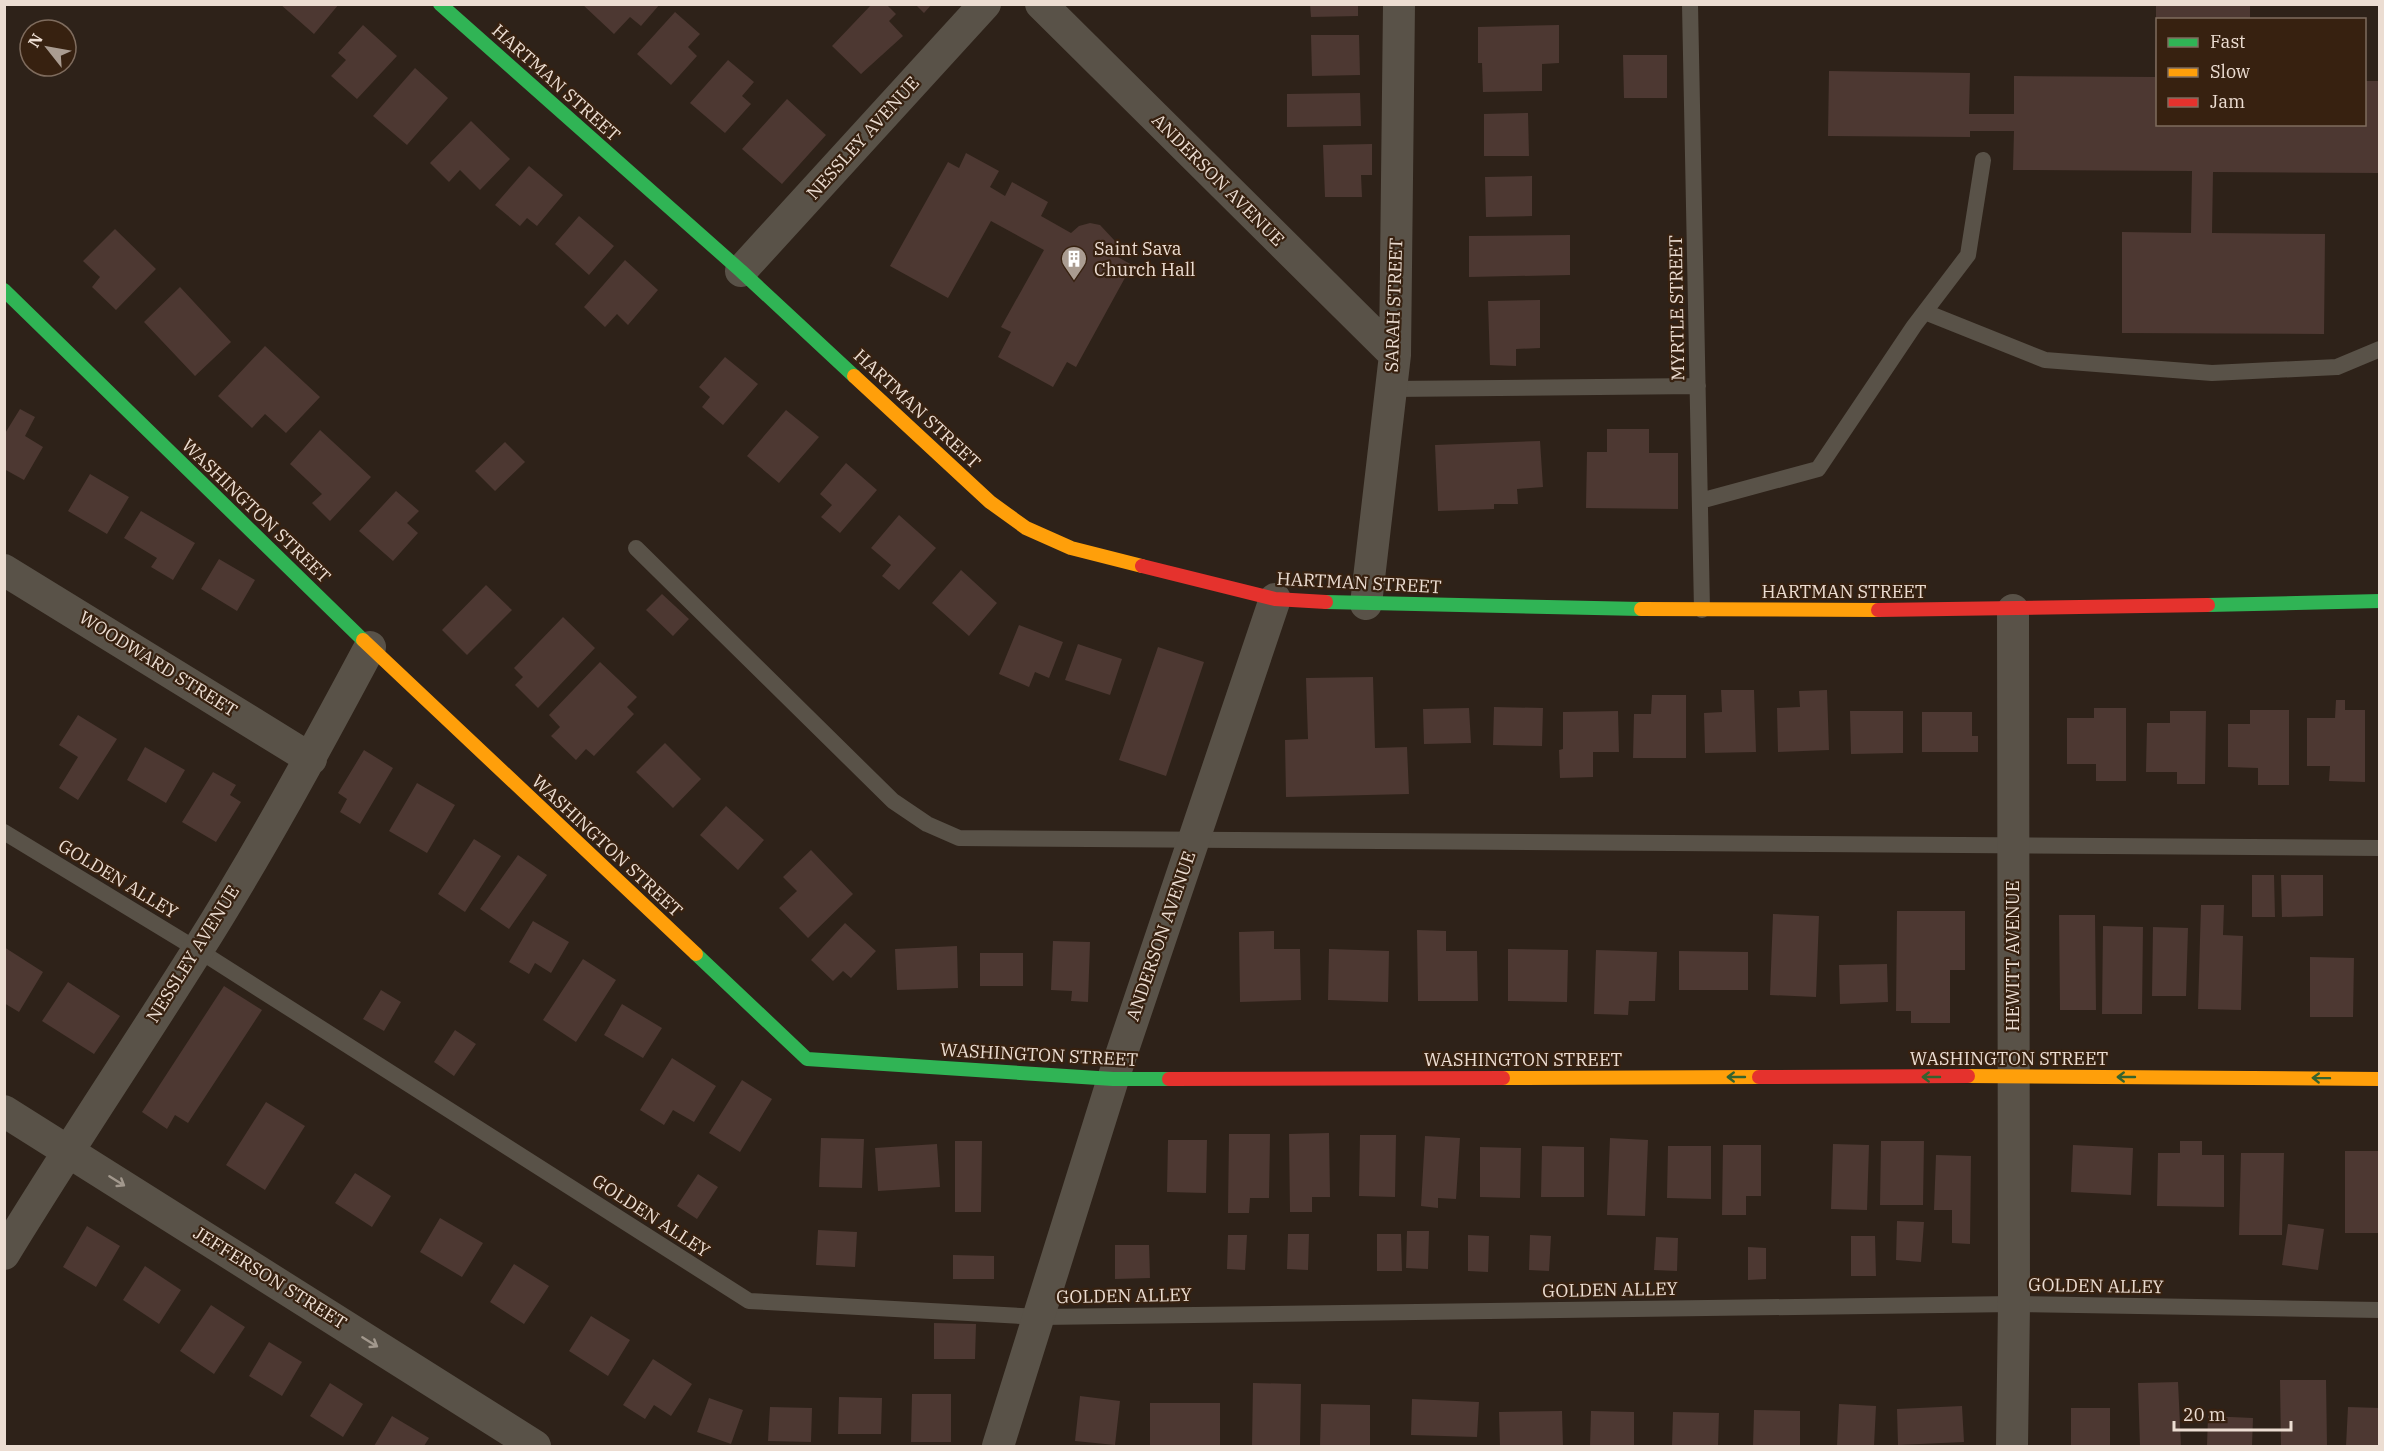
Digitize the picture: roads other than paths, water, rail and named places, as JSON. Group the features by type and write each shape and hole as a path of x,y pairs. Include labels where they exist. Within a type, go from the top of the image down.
{"street":[{"name":"HARTMAN STREET","path":"440,4 741,272 990,502 1026,528 1071,548 1275,599 1366,604 1702,610 2013,610 2379,601"},
{"name":"NESSLEY AVENUE","path":"741,272 985,4"},
{"name":"ANDERSON AVENUE","path":"1041,4 1395,355"},
{"name":"SARAH STREET","path":"1366,604 1395,355 1398,4"},
{"name":"WASHINGTON STREET","path":"4,290 370,647 807,1059 1113,1079 2013,1076 2379,1079"},
{"name":"WOODWARD STREET","path":"4,570 311,759"},
{"name":"ANDERSON AVENUE","path":"998,1446 1113,1079 1275,599"},
{"name":"HEWITT AVENUE","path":"2012,1446 2014,1304 2013,610"},
{"name":"NESSLEY AVENUE","path":"4,1254 68,1149 198,950 311,759 370,647"},
{"name":"JEFFERSON STREET","path":"4,1111 68,1149 536,1446"}],"lane":[{"name":"MYRTLE STREET","path":"1690,4 1702,610"},
{"path":"1700,501 1818,469 1924,312 1968,255 1983,160"},
{"path":"1924,312 2045,360 2200,372 2337,367 2379,349"},
{"path":"1391,389 1698,386"},
{"path":"636,548 893,801 927,824 958,838 1193,842 2379,848"},
{"name":"GOLDEN ALLEY","path":"4,832 198,950 749,1302 1040,1317 2014,1304 2379,1310"}],"place":[{"name":"Saint Sava Church Hall","path":"1074,282"}]}
